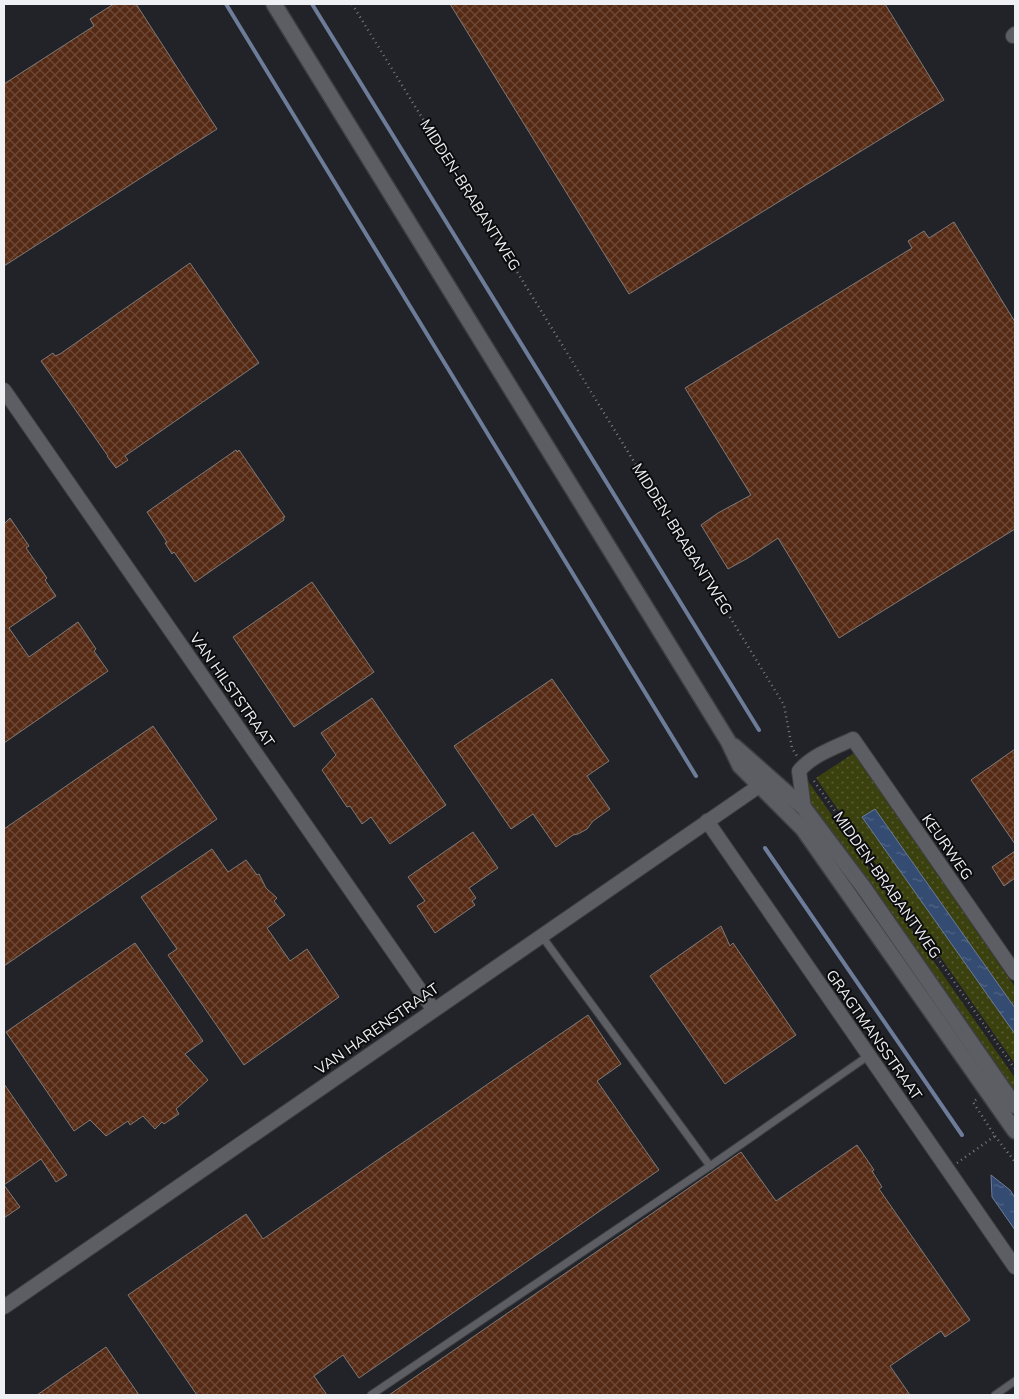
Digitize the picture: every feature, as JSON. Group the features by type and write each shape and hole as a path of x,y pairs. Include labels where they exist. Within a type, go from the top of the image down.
{"street":[{"name":"MIDDEN-BRABANTWEG","path":"274,4 728,741 803,829 986,1090 1014,1125"},
{"name":"VAN HILSTSTRAAT","path":"4,390 433,1009"},
{"name":"KEURWEG","path":"803,766 826,751 852,739 1015,973"},
{"path":"803,766 799,772 804,808"},
{"name":"MIDDEN-BRABANTWEG","path":"763,781 804,808 864,888 1015,1106"},
{"name":"VAN HARENSTRAAT","path":"4,1307 763,781"},
{"name":"GRAGTMANSSTRAAT","path":"707,821 1015,1267"}],"lane":[{"path":"541,935 710,1166"},
{"path":"371,1395 710,1166 868,1056"},
{"path":"995,1395 1015,1381"}],"path":[{"name":"MIDDEN-BRABANTWEG","path":"352,4 784,705 792,748 803,766 1015,1069"},
{"path":"986,1090 973,1102 1015,1162"},
{"path":"947,1169 995,1136"}],"green space":[{"path":"854,753 1015,987 1015,1008 875,809 862,817 1015,1034 1015,1064 816,778"},
{"path":"808,781 1015,1078 1015,1093 1007,1087 804,795"}],"water":[{"path":"875,809 1015,1008 1015,1034 862,817"},
{"path":"991,1175 1010,1190 1015,1198 1015,1230 992,1197"}],"building":[{"path":"114,4 136,4 217,129 4,266 4,84 94,26 90,19"},
{"path":"450,4 885,4 944,100 629,294"},
{"path":"954,222 1015,322 1015,529 839,638 778,538 728,569 701,525 718,513 751,495 685,388 912,248 908,241 924,231 929,238"},
{"path":"190,263 259,363 125,456 128,460 116,468 41,361 53,353 55,356 60,354"},
{"path":"236,450 237,452 239,450 285,517 283,518 284,520 195,582 174,552 172,554 165,543 167,542 147,512"},
{"path":"10,518 29,546 26,548 47,578 45,580 56,596 9,628 29,657 78,622 108,671 4,743 4,524"},
{"path":"312,582 374,672 294,727 233,637"},
{"path":"552,679 609,761 587,776 610,809 593,821 587,829 573,835 556,847 533,814 511,829 454,746"},
{"path":"372,698 446,805 390,844 371,817 362,824 350,806 347,807 322,770 336,755 321,733"},
{"path":"153,726 217,819 4,966 4,829"},
{"path":"1015,749 1015,844 971,780"},
{"path":"473,832 498,868 469,888 476,898 472,901 475,905 435,933 417,906 425,901 408,877"},
{"path":"212,849 228,872 246,860 257,875 259,874 266,888 277,898 274,901 285,915 267,928 290,961 307,949 339,997 244,1065 168,955 177,949 141,897"},
{"path":"1015,851 1015,878 1004,886 992,867"},
{"path":"721,926 730,946 733,943 796,1035 725,1084 650,976"},
{"path":"135,943 203,1041 185,1054 208,1080 176,1109 179,1114 164,1124 162,1122 155,1129 143,1116 130,1125 128,1121 106,1136 90,1120 74,1131 6,1032"},
{"path":"588,1015 621,1064 597,1081 659,1170 359,1378 343,1355 314,1376 327,1395 197,1395 128,1295 246,1214 263,1239"},
{"path":"4,1084 67,1175 56,1182 41,1159 4,1185"},
{"path":"857,1145 874,1170 872,1171 882,1187 879,1189 970,1320 945,1337 941,1331 890,1366 910,1395 389,1395 741,1152 776,1201"},
{"path":"4,1185 20,1207 4,1218"},
{"path":"106,1347 139,1395 37,1395"}],"waterway":[{"path":"226,4 696,776"},
{"path":"312,4 759,730"},
{"path":"765,848 962,1135"}]}
